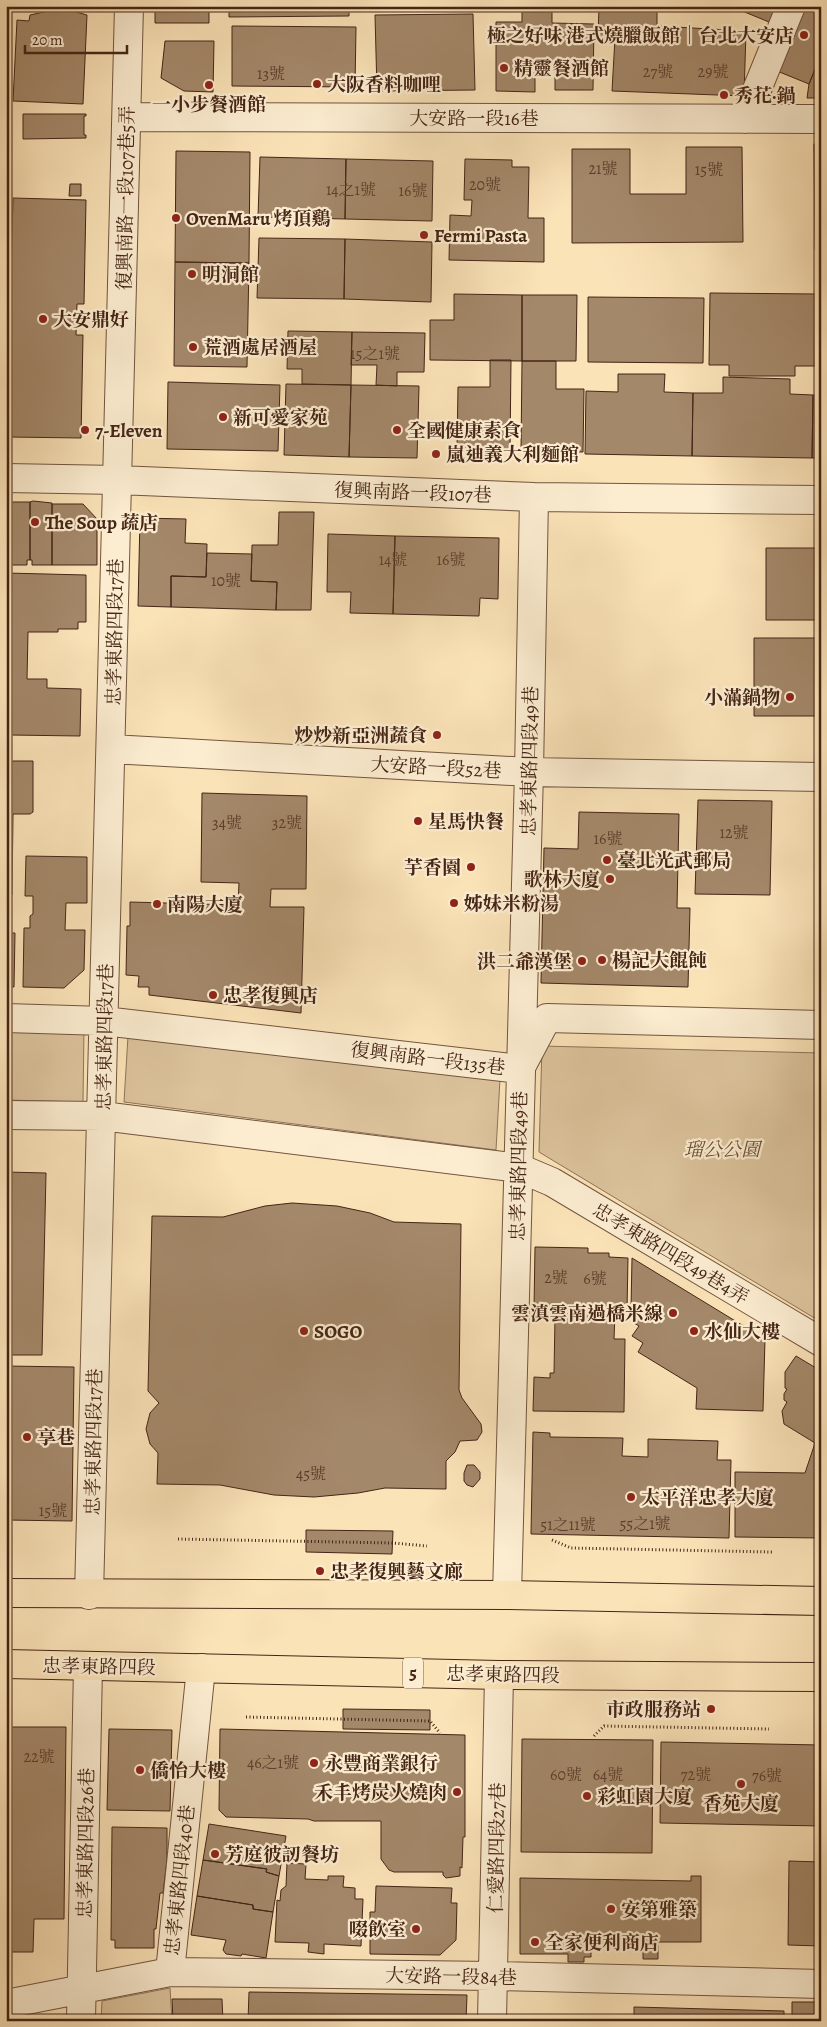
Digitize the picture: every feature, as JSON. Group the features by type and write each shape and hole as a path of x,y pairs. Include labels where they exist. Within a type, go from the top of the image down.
{"main road":[{"path":"6,1593 89,1595 507,1595 821,1601"},
{"name":"忠孝東路四段","path":"6,1664 499,1675 821,1677"}],"street":[{"name":"復興南路一段107巷5弄","path":"118,480 129,6"},
{"path":"745,119 791,6"},
{"name":"大安路一段16巷","path":"127,118 821,119"},
{"name":"復興南路一段107巷","path":"6,478 118,480 534,497 821,500"},
{"name":"忠孝東路四段17巷","path":"89,1595 118,480"},
{"name":"忠孝東路四段49巷","path":"507,1595 529,772 534,497"},
{"name":"大安路一段52巷","path":"111,749 529,772 821,777"},
{"name":"復興南路一段135巷","path":"6,1018 104,1021 520,1069 547,1018 821,1025"},
{"path":"6,1115 102,1116 519,1168"},
{"name":"忠孝東路四段49巷4弄","path":"519,1168 552,1182 821,1342"},
{"name":"忠孝東路四段26巷","path":"81,2021 88,1666"},
{"name":"忠孝東路四段40巷","path":"170,1972 201,1668"},
{"name":"仁愛路四段27巷","path":"492,2021 499,1675"},
{"name":"大安路一段84巷","path":"6,2004 170,1972 493,1976 821,1984"}],"path":[{"path":"6,11 22,6"},
{"path":"178,1539 393,1543 427,1546"},
{"path":"552,1540 571,1548 772,1552"},
{"path":"246,1717 430,1720 440,1733"},
{"path":"594,1736 604,1726 769,1728"}],"green space":[{"path":"6,1028 84,1029 83,1102 6,1100"},
{"path":"128,1036 500,1079 496,1150 124,1102"},
{"name":"瑠公公園","path":"542,1046 821,1053 821,1322 539,1152"},
{"path":"170,1988 172,2021 101,2021 102,2001"}],"building":[{"path":"155,6 209,6 209,23 155,23"},
{"path":"229,6 349,6 349,16 229,17"},
{"path":"599,6 657,6 657,26 746,31 744,96 612,91 615,38 598,37"},
{"path":"730,6 776,6 769,22"},
{"path":"803,6 821,6 821,55 809,84 777,71"},
{"path":"62,8 87,15 83,104 13,101 17,20 29,21 30,15"},
{"path":"522,12 552,12 552,23 594,24 593,90 555,90 555,62 535,62 535,92 496,91 496,22 522,22"},
{"path":"473,14 475,90 377,91 375,15"},
{"path":"232,26 356,27 355,87 232,86"},
{"path":"6,29 9,29 6,83"},
{"path":"165,41 214,41 213,92 184,91 161,78"},
{"path":"820,57 821,98 807,98 809,84"},
{"path":"23,114 86,114 84,116 84,135 86,135 86,138 23,139"},
{"path":"814,144 821,144 821,250 815,250"},
{"path":"686,147 742,147 743,242 572,243 572,149 630,149 630,194 686,194"},
{"path":"176,151 250,152 249,263 175,262"},
{"path":"260,157 346,159 345,219 258,217"},
{"path":"346,159 433,161 432,221 345,219"},
{"path":"465,159 512,160 512,167 529,167 528,218 544,218 544,262 449,260 450,215 471,216 472,200 464,200"},
{"path":"70,184 81,184 81,196 69,196"},
{"name":"大安鼎好","path":"13,198 86,200 84,304 77,304 76,335 83,335 81,438 8,437"},
{"path":"259,238 345,239 344,299 257,298"},
{"path":"345,239 432,242 431,302 344,299"},
{"path":"175,262 249,263 247,367 174,366"},
{"path":"710,293 816,294 815,366 795,366 795,376 729,376 729,365 709,365"},
{"path":"454,294 522,295 522,361 430,360 430,320 454,320"},
{"path":"522,295 577,295 576,361 522,361"},
{"path":"588,297 704,298 703,363 588,362"},
{"path":"288,331 352,332 351,385 302,384 302,369 287,369"},
{"path":"352,332 425,333 424,372 397,372 397,386 376,385 377,365 351,365"},
{"path":"490,360 511,360 510,451 457,450 458,387 490,387"},
{"path":"522,361 556,361 556,389 584,389 583,452 521,451"},
{"path":"618,374 665,374 664,392 693,393 692,456 585,454 586,391 618,392"},
{"path":"723,377 790,379 790,394 813,395 812,458 692,456 693,393 723,393"},
{"name":"新可愛家苑","path":"168,382 280,385 278,451 167,449"},
{"path":"286,384 351,385 349,457 284,455"},
{"path":"351,385 419,386 417,458 349,457"},
{"path":"813,395 821,395 821,458 812,458"},
{"path":"6,502 30,502 30,560 27,560 27,565 6,565"},
{"path":"30,502 52,503 52,565 32,565 32,560 30,560"},
{"path":"52,504 83,504 97,519 97,565 52,565"},
{"path":"279,512 314,512 311,610 276,610 277,582 251,581 252,545 278,545"},
{"path":"140,518 186,519 185,543 207,544 206,577 171,576 171,607 138,606"},
{"path":"328,534 395,536 393,614 350,613 351,592 327,592"},
{"path":"395,536 499,538 498,599 480,598 479,616 393,614"},
{"path":"766,548 821,548 821,620 766,620"},
{"path":"207,553 252,554 251,581 277,582 276,610 171,607 171,576 206,577"},
{"path":"6,573 86,575 86,622 78,622 78,629 58,629 58,632 28,632 27,679 47,679 47,688 81,689 80,736 10,735 10,730 6,729"},
{"path":"754,638 821,638 821,716 754,716"},
{"path":"6,757 11,761 33,761 33,812 30,814 13,814 12,895 6,900"},
{"name":"南陽大廈","path":"202,793 307,796 306,889 271,889 270,907 304,907 301,1013 149,995 149,987 138,987 139,976 126,975 127,926 130,926 130,902 238,905 239,883 201,882"},
{"path":"698,800 772,801 770,895 695,894"},
{"name":"歌林大廈","path":"579,812 679,814 677,908 690,908 688,987 541,983 544,848 578,849"},
{"path":"26,856 87,857 87,903 66,903 65,930 85,930 84,970 64,988 23,987 24,928 30,928 30,916 33,914 33,896 25,896"},
{"path":"6,933 15,933 14,987 6,986"},
{"path":"6,1172 46,1173 42,1355 6,1355"},
{"name":"SOGO","path":"292,1203 337,1206 370,1213 394,1222 461,1224 459,1390 462,1398 481,1424 482,1432 477,1440 460,1441 455,1452 446,1461 446,1489 385,1488 358,1493 314,1497 274,1495 220,1485 157,1484 158,1453 150,1444 146,1429 150,1413 159,1403 148,1391 152,1216 223,1217 265,1206"},
{"path":"535,1247 588,1248 588,1253 609,1253 609,1257 628,1258 627,1311 534,1309"},
{"name":"水仙大樓","path":"632,1258 765,1339 763,1411 696,1409 697,1388 638,1352 643,1343 632,1336 639,1326 634,1323 640,1315 645,1316 631,1309"},
{"path":"568,1313 615,1314 614,1339 625,1339 624,1412 533,1411 534,1377 550,1378 550,1373 554,1373 555,1317 568,1317"},
{"path":"796,1356 821,1371 821,1538 735,1537 735,1472 805,1473 815,1443 784,1424 782,1411 787,1402 784,1400 784,1394 787,1389 785,1388 785,1372"},
{"path":"6,1366 74,1367 72,1521 6,1520"},
{"name":"太平洋忠孝大廈","path":"533,1432 550,1433 550,1437 623,1438 622,1456 648,1457 648,1439 718,1441 717,1460 731,1460 729,1538 531,1534"},
{"path":"467,1465 474,1465 480,1472 480,1479 473,1487 467,1485 464,1481"},
{"path":"306,1530 393,1531 392,1554 306,1552"},
{"path":"343,1709 430,1710 430,1730 343,1729"},
{"path":"10,1727 66,1727 64,1919 34,1919 33,1952 6,1952 6,1840 9,1840 10,1767 7,1767 7,1730 10,1730"},
{"name":"僑怡大樓","path":"109,1729 172,1730 170,1811 107,1810"},
{"path":"220,1729 465,1735 465,1837 463,1837 460,1876 446,1878 443,1872 394,1872 389,1870 381,1859 381,1821 314,1821 308,1819 226,1817 219,1810"},
{"name":"彩虹園大廈","path":"522,1739 653,1740 652,1853 521,1852"},
{"name":"香苑大廈","path":"661,1742 821,1745 821,1826 660,1823"},
{"path":"209,1824 286,1836 279,1876 266,1872 267,1869 203,1860"},
{"path":"112,1827 167,1828 167,1860 163,1893 160,1893 156,1929 154,1929 154,1948 115,1948 115,1940 111,1940"},
{"path":"203,1860 267,1869 266,1872 279,1876 273,1912 253,1909 253,1905 197,1896"},
{"path":"789,1861 821,1862 821,1946 788,1945"},
{"path":"287,1863 306,1864 305,1879 328,1880 328,1876 344,1876 343,1887 355,1888 355,1899 363,1899 361,1946 324,1944 324,1954 308,1952 309,1943 275,1942 277,1900 280,1901 281,1890 286,1886"},
{"name":"安第雅築","path":"691,1876 701,1876 701,1942 658,1942 658,1959 643,1959 643,1938 636,1938 636,1944 591,1943 591,1957 584,1957 584,1962 568,1962 568,1954 520,1954 520,1878 691,1881"},
{"path":"376,1886 452,1888 451,1903 457,1903 456,1940 440,1955 370,1954 370,1912 375,1912"},
{"path":"197,1896 253,1905 253,1909 273,1912 266,1958 242,1954 241,1956 226,1954 223,1950 226,1940 191,1935"},
{"path":"249,1992 467,1995 466,2021 248,2021"},
{"path":"172,1999 222,1999 223,2021 173,2021"},
{"path":"792,2002 821,2002 821,2021 792,2021"},
{"path":"634,2007 784,2011 784,2021 634,2021"}],"place":[{"name":"極之好味 港式燒臘飯館｜台北大安店","path":"804,35"},
{"name":"精靈餐酒館","path":"504,68"},
{"name":"大阪香料咖哩","path":"317,84"},
{"name":"一小步餐酒館","path":"209,85"},
{"name":"秀花·鍋","path":"724,95"},
{"name":"OvenMaru 烤頂鷄","path":"176,218"},
{"name":"Fermi Pasta","path":"424,235"},
{"name":"明洞館","path":"192,274"},
{"name":"大安鼎好","path":"43,319"},
{"name":"荒酒處居酒屋","path":"193,347"},
{"name":"新可愛家苑","path":"223,417"},
{"name":"7-Eleven","path":"85,430"},
{"name":"全國健康素食","path":"397,430"},
{"name":"嵐迪義大利麵館","path":"436,454"},
{"name":"The Soup 蔬店","path":"35,522"},
{"name":"小滿鍋物","path":"790,697"},
{"name":"炒炒新亞洲蔬食","path":"437,735"},
{"name":"星馬快餐","path":"418,821"},
{"name":"臺北光武郵局","path":"607,860"},
{"name":"芋香園","path":"471,867"},
{"name":"歌林大廈","path":"610,879"},
{"name":"姊妹米粉湯","path":"454,903"},
{"name":"南陽大廈","path":"157,904"},
{"name":"楊記大餛飩","path":"602,960"},
{"name":"洪二爺漢堡","path":"582,961"},
{"name":"忠孝復興店","path":"213,995"},
{"name":"雲滇雲南過橋米線","path":"673,1313"},
{"name":"SOGO","path":"304,1331"},
{"name":"水仙大樓","path":"694,1331"},
{"name":"享巷","path":"27,1437"},
{"name":"太平洋忠孝大廈","path":"631,1497"},
{"name":"忠孝復興藝文廊","path":"320,1571"},
{"name":"市政服務站","path":"711,1709"},
{"name":"永豐商業銀行","path":"314,1763"},
{"name":"僑怡大樓","path":"140,1770"},
{"name":"香苑大廈","path":"741,1784"},
{"name":"禾丰烤炭火燒肉","path":"457,1792"},
{"name":"彩虹園大廈","path":"587,1796"},
{"name":"芳庭彼訒餐坊","path":"215,1854"},
{"name":"安第雅築","path":"611,1909"},
{"name":"啜飲室","path":"416,1929"},
{"name":"全家便利商店","path":"535,1942"}]}
